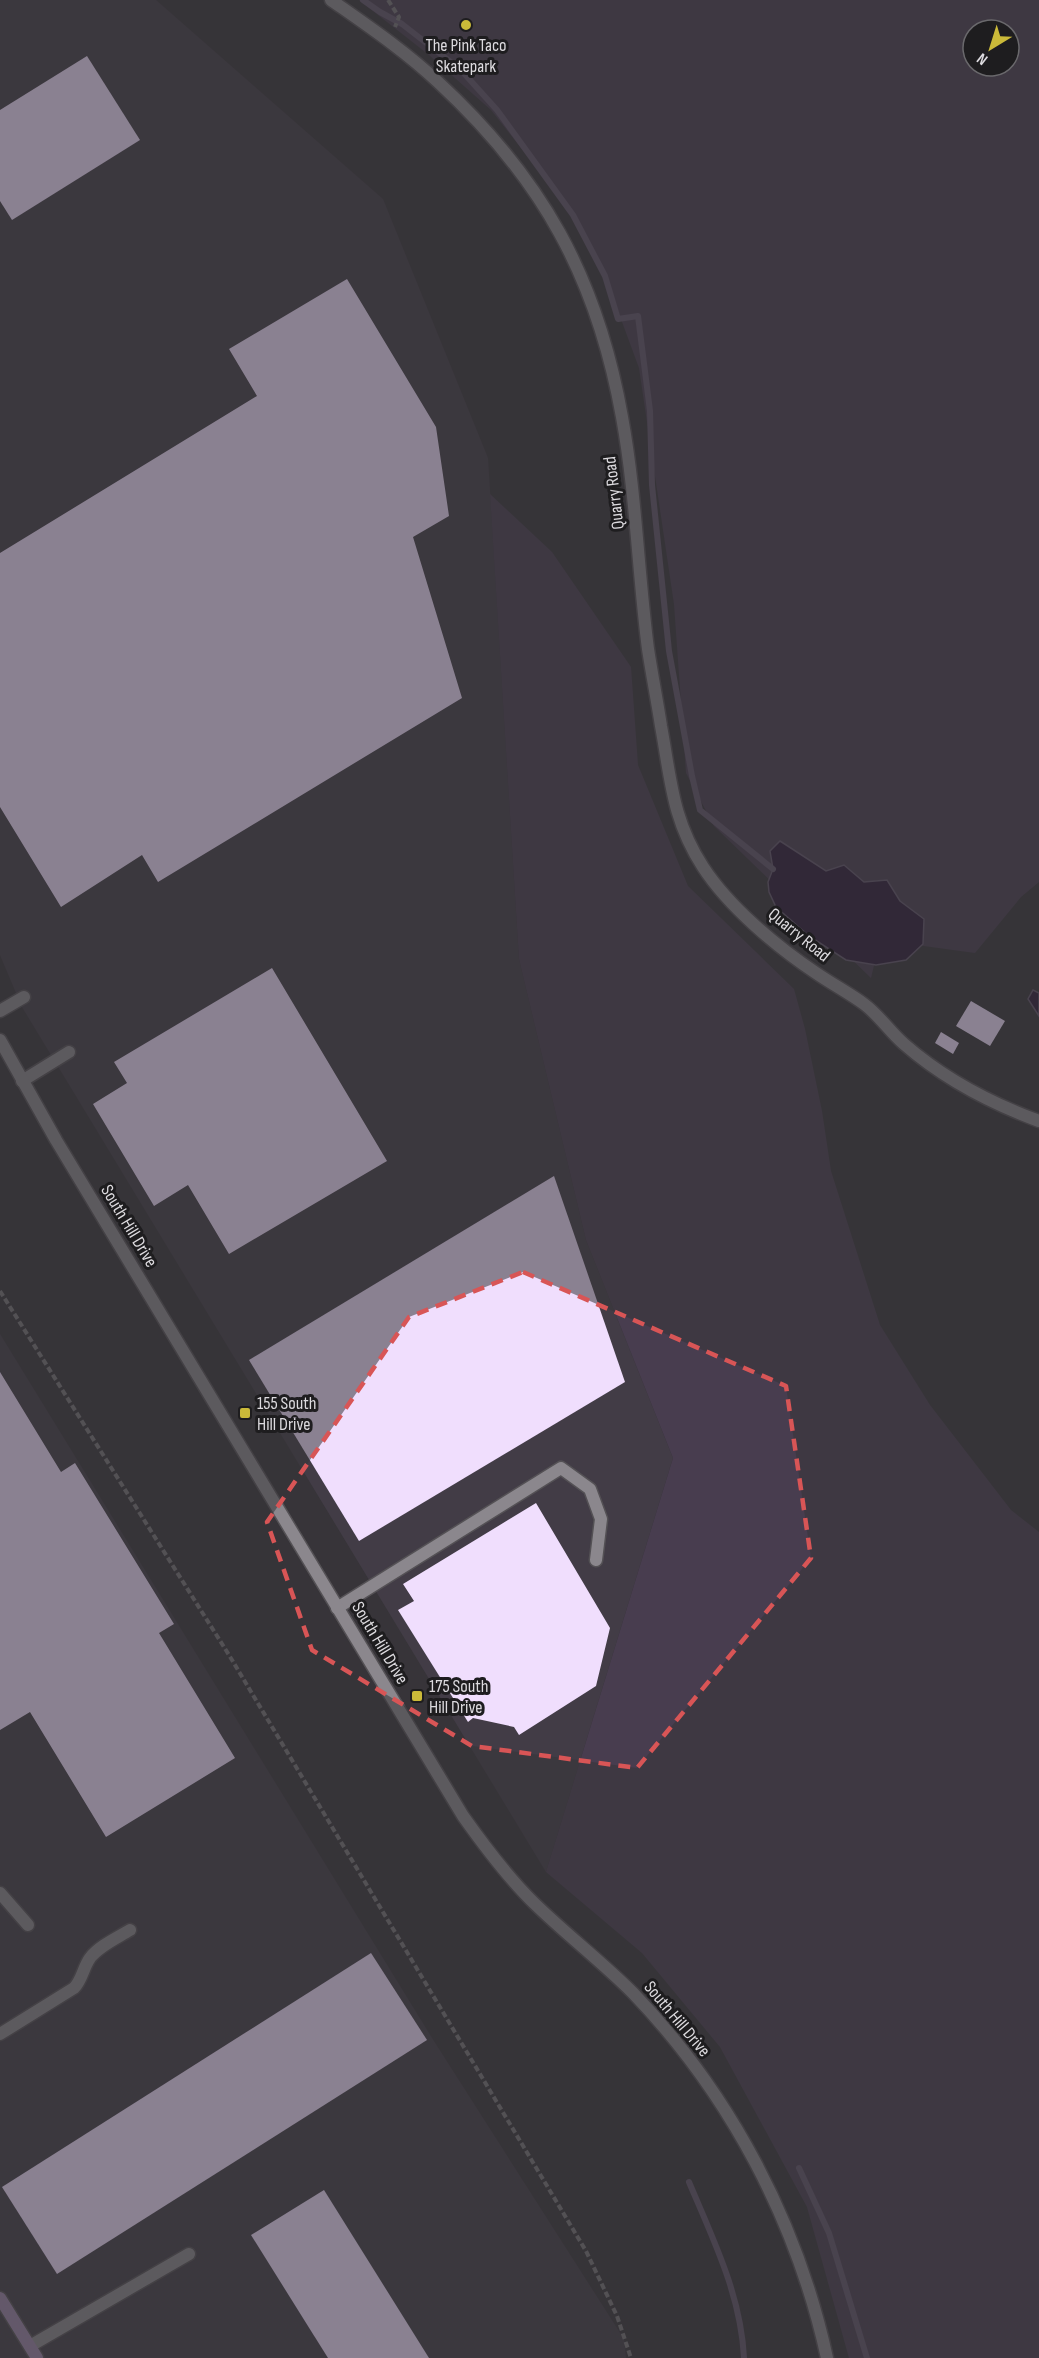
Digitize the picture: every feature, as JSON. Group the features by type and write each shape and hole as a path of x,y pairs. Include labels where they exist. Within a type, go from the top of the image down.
{"main road":[{"path":"0,2298 37,2358"}],"street":[{"name":"Quarry Road","path":"331,0 390,42 446,89 487,130 535,190 557,225 590,295 603,332 622,417 633,492 652,680 673,801 679,821 705,869 745,915 814,972 866,1005 892,1033 935,1069 1006,1109 1039,1121"},
{"path":"0,1011 24,997"},
{"name":"South Hill Drive","path":"0,1040 22,1081 337,1608 483,1844 534,1902 617,1977 663,2026 704,2078 728,2115 761,2172 784,2223 804,2276 827,2358"},
{"path":"22,1081 69,1052"},
{"path":"337,1608 561,1468 590,1489 601,1519 596,1560"},
{"path":"0,1893 28,1925"},
{"path":"0,2034 74,1988 95,1952 130,1930"},
{"path":"30,2346 189,2254"}],"path":[{"path":"388,0 399,17 390,42"},
{"path":"0,1291 229,1655 586,2251 618,2316 631,2358"}],"highlighted area":[{"path":"523,1272 786,1386 811,1558 637,1768 472,1746 312,1650 267,1522 409,1317"}],"shaded area":[{"path":"0,0 156,0 383,199 488,458 519,959 586,1240 673,1458 546,1872 22,1007 0,955"},
{"path":"359,0 1039,0 1039,882 1021,897 975,953 880,940 871,978 714,826 686,773 674,604 639,368 603,270 563,201 491,110 429,55"},
{"path":"490,494 552,552 631,667 638,765 688,886 794,989 822,1111 831,1171 880,1325 930,1405 1011,1510 1039,1532 1039,2358 849,2358 807,2207 720,2047 642,1953 546,1872 673,1458 586,1240 519,959"},
{"path":"780,841 826,871 844,865 864,882 887,880 900,901 924,919 923,944 906,960 876,965 846,960 809,936 776,907 769,892 768,882 773,869 770,851"},
{"path":"1033,990 1039,993 1039,1016 1028,999"},
{"path":"0,1334 432,2038 624,2339 626,2358 0,2358"}],"building":[{"path":"87,56 140,140 12,220 0,201 0,110"},
{"path":"347,279 436,427 449,516 413,537 462,698 158,882 142,855 61,907 0,807 0,553 257,396 229,349"},
{"path":"272,968 387,1161 229,1254 188,1185 154,1206 93,1104 127,1083 114,1062"},
{"path":"971,1001 1005,1021 990,1046 956,1026"},
{"path":"941,1032 959,1043 953,1054 935,1043"},
{"path":"554,1176 625,1382 359,1541 249,1360"},
{"path":"0,1372 61,1472 75,1463 174,1624 159,1633 235,1758 106,1837 30,1712 0,1730"},
{"path":"536,1503 610,1628 596,1686 519,1735 514,1727 473,1718 468,1722 398,1610 414,1601 403,1584"},
{"path":"371,1953 427,2040 57,2274 2,2187"},
{"path":"324,2190 429,2358 328,2358 251,2235"}],"waterway":[{"path":"363,0 402,24 461,70 497,110 573,215 605,276 618,319 638,316 650,411 652,485 669,651 700,810 773,869"},
{"path":"799,2168 829,2233 867,2358"},
{"path":"689,2182 732,2290 738,2312 744,2358"}],"place":[{"name":"The Pink Taco Skatepark","path":"466,25"},
{"name":"155 South Hill Drive","path":"245,1413"},
{"name":"175 South Hill Drive","path":"417,1696"}]}
